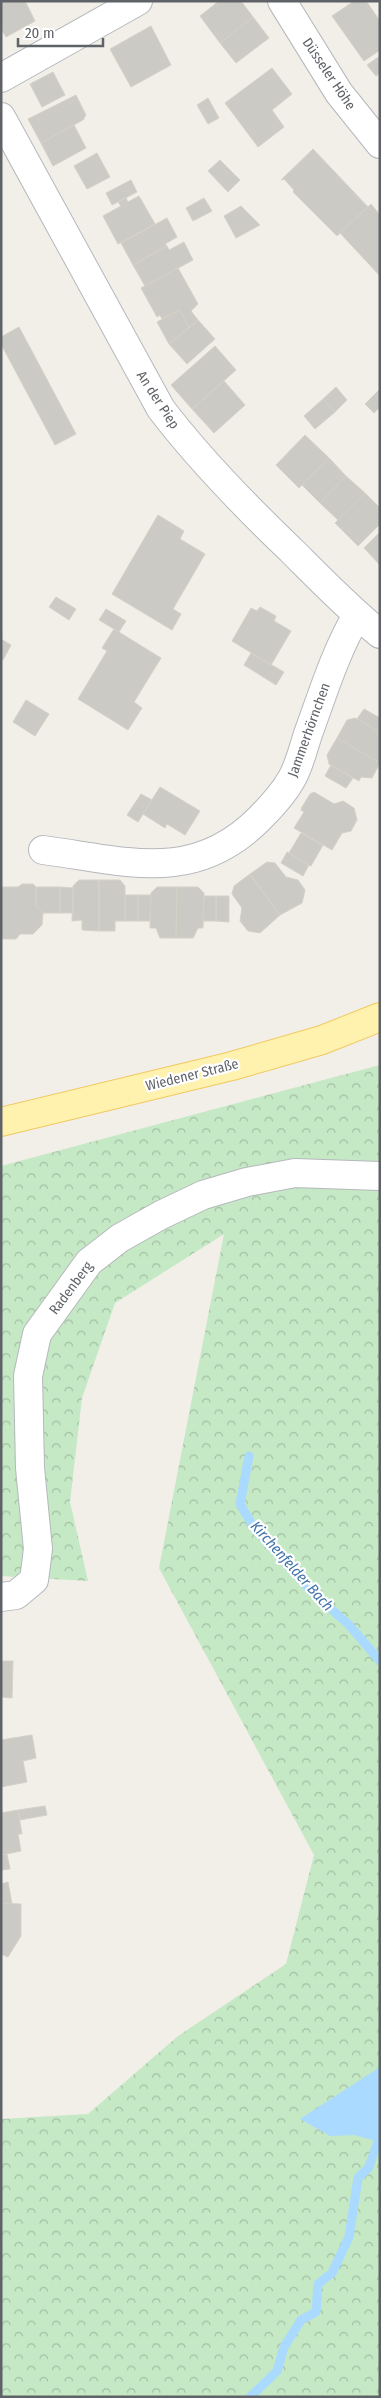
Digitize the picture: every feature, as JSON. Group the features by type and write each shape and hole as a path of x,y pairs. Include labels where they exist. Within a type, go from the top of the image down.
{"main road":[{"name":"Wiedener Straße","path":"1,1122 241,1063 322,1040 380,1017"}],"street":[{"path":"1,78 138,1"},
{"name":"Düsseler Höhe","path":"282,1 339,93 380,144"},
{"name":"An der Piep","path":"1,117 153,398 180,434 218,475 357,615 380,634"},
{"name":"Jammerhörnchen","path":"43,850 153,864 179,863 209,855 232,843 272,806 292,780 340,644 357,615"},
{"name":"Radenberg","path":"1,1597 16,1595 34,1580 38,1549 30,1468 28,1376 37,1334 89,1262 120,1238 161,1214 203,1195 247,1182 295,1173 380,1176"}],"green space":[{"path":"380,1065 380,2397 1,2397 1,2119 88,2114 178,2036 286,1964 314,1855 159,1568 224,1234 115,1303 82,1398 70,1502 88,1581 1,1576 1,1166"}],"water":[{"path":"380,2065 380,2142 354,2135 330,2136 300,2119 377,2069"}],"building":[{"path":"1,1 25,1 35,21 6,37 1,29"},
{"path":"219,1 241,1 253,17 220,43 200,16"},
{"path":"354,1 366,1 380,21 380,50 364,61 332,16"},
{"path":"253,17 269,38 236,63 220,43"},
{"path":"151,26 171,65 131,87 110,49"},
{"path":"380,56 380,73 376,76 367,65"},
{"path":"272,68 292,94 272,110 284,127 258,147 225,103"},
{"path":"53,72 65,95 42,107 30,84"},
{"path":"76,95 86,115 83,120 41,143 28,119"},
{"path":"208,98 219,118 208,124 197,105"},
{"path":"74,125 86,148 53,166 41,143"},
{"path":"313,149 368,207 337,236 293,192 294,190 284,179 281,180"},
{"path":"97,153 110,177 87,189 74,166"},
{"path":"220,160 240,180 228,192 208,171"},
{"path":"131,180 137,192 112,205 106,193"},
{"path":"139,196 155,224 118,244 103,216 121,206 118,202 126,198 128,202"},
{"path":"204,198 212,211 193,221 186,208"},
{"path":"371,204 380,215 380,276 340,233"},
{"path":"241,206 260,225 236,238 224,216"},
{"path":"167,218 177,237 165,244 167,246 133,265 121,243"},
{"path":"184,242 193,260 145,286 133,265 167,246 169,250"},
{"path":"178,268 198,304 191,311 198,320 189,328 180,310 162,319 160,315 157,317 141,288"},
{"path":"180,310 189,328 169,344 157,322"},
{"path":"198,320 215,339 187,364 169,344"},
{"path":"19,327 76,434 55,445 1,344 1,337"},
{"path":"215,346 236,370 192,409 171,385"},
{"path":"224,381 245,405 214,433 192,409"},
{"path":"336,387 347,400 335,412 323,399"},
{"path":"380,389 380,407 374,413 365,404"},
{"path":"323,399 335,412 315,429 304,416"},
{"path":"305,435 329,458 299,488 276,465"},
{"path":"329,458 346,476 320,503 302,485"},
{"path":"346,476 365,493 338,520 320,503"},
{"path":"365,493 380,508 380,524 358,546 335,523"},
{"path":"158,515 184,531 180,539 205,554 173,609 181,614 172,630 112,594"},
{"path":"380,532 380,565 364,548"},
{"path":"56,597 76,609 69,620 49,607"},
{"path":"260,607 276,616 274,621 291,631 271,665 232,641 251,608 257,611"},
{"path":"106,609 126,621 119,632 99,620"},
{"path":"114,629 161,658 134,702 142,708 128,730 78,699 107,651 102,648"},
{"path":"1,639 11,645 3,660 1,659"},
{"path":"251,653 284,672 276,685 244,665"},
{"path":"26,700 49,714 35,736 13,722"},
{"path":"364,709 380,718 380,732 357,719"},
{"path":"355,718 380,732 380,763 337,738 347,720"},
{"path":"337,738 380,763 372,778 361,777 359,781 329,764 327,755"},
{"path":"331,765 353,778 346,788 325,776"},
{"path":"160,787 200,811 185,835 167,824 165,828 143,814"},
{"path":"314,792 334,804 343,801 354,808 357,820 351,831 342,833 332,850 294,828 304,812 301,810 302,807 310,794"},
{"path":"141,794 152,800 138,822 127,815"},
{"path":"301,833 323,845 311,866 289,853"},
{"path":"287,852 309,865 303,876 281,863"},
{"path":"267,862 275,863 286,877 298,880 305,890 302,903 280,915 250,874"},
{"path":"250,874 280,915 260,933 248,931 240,921 242,908 232,894 234,886"},
{"path":"79,880 99,880 99,931 82,930 82,920 72,921 73,886"},
{"path":"99,880 120,880 125,886 125,921 115,921 115,931 99,931"},
{"path":"22,884 33,884 36,887 36,906 43,913 42,925 33,934 20,934 16,939 3,939 1,937 1,887 18,887"},
{"path":"36,887 60,887 60,913 43,913 36,906"},
{"path":"60,887 73,888 73,913 60,913"},
{"path":"157,887 177,887 176,938 160,938 156,928 150,928 151,893"},
{"path":"177,887 198,887 204,893 203,928 198,928 193,938 176,938"},
{"path":"125,895 138,895 138,921 125,921"},
{"path":"138,895 151,895 150,921 138,921"},
{"path":"204,896 216,896 216,921 203,921"},
{"path":"216,896 229,896 229,922 216,921"},
{"path":"1,1661 13,1661 12,1698 1,1697"},
{"path":"32,1735 36,1758 23,1761 27,1782 1,1787 1,1740"},
{"path":"45,1806 47,1815 20,1820 18,1810"},
{"path":"18,1810 22,1834 18,1834 21,1851 1,1855 1,1813"},
{"path":"7,1854 10,1869 1,1870 1,1855"},
{"path":"8,1882 12,1904 1,1903 1,1884"},
{"path":"1,1903 21,1904 21,1936 8,1957 1,1954"}],"waterway":[{"name":"Kirchenfelder Bach","path":"249,1456 240,1504 254,1528 311,1591 349,1625 380,1661"},
{"name":"Kirchenfelder Bach","path":"250,2397 277,2371 284,2347 301,2320 316,2312 318,2284 332,2273 349,2237 358,2178 369,2167 380,2135"}]}
